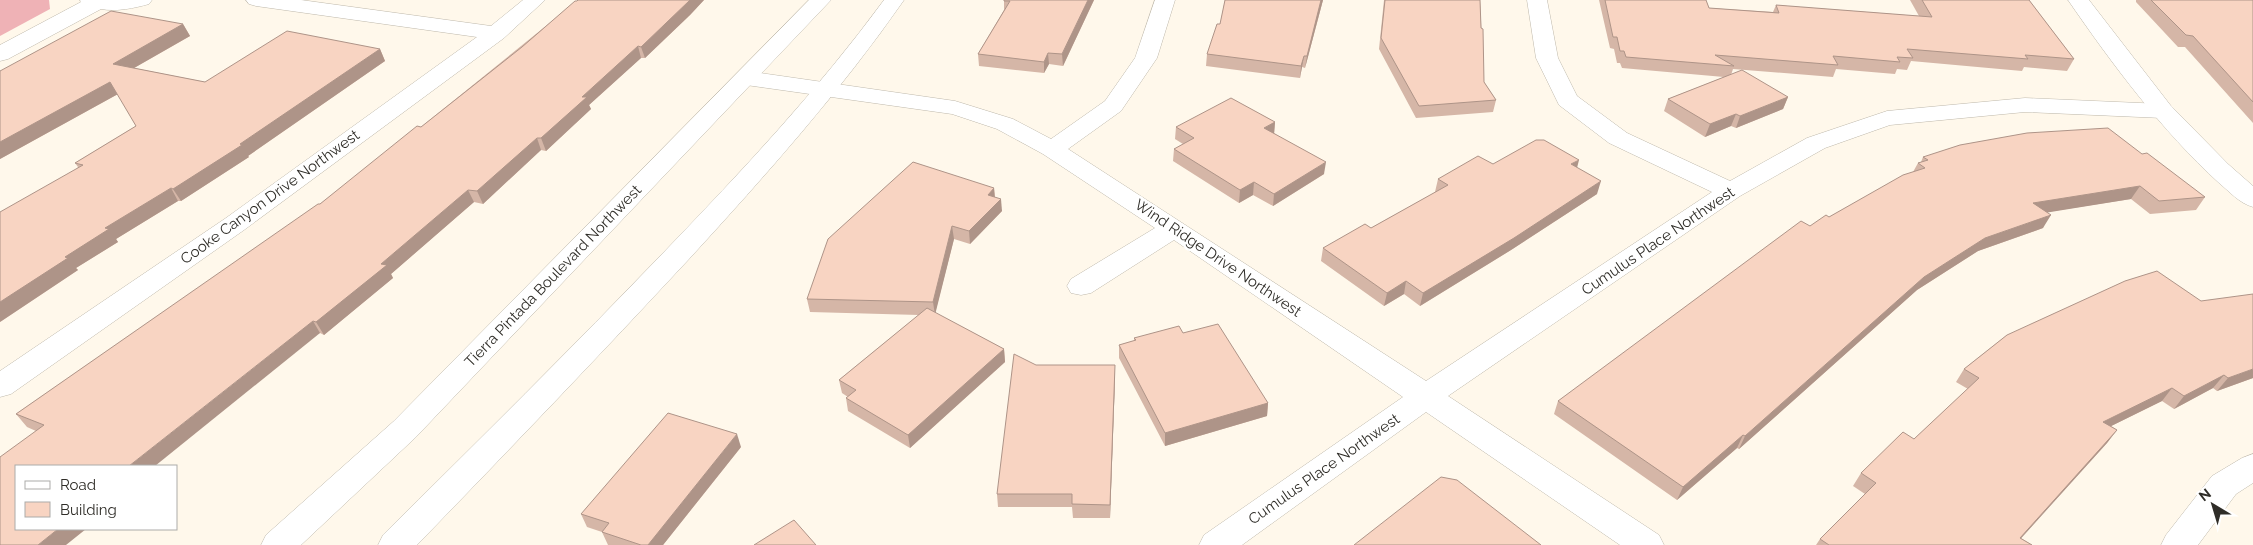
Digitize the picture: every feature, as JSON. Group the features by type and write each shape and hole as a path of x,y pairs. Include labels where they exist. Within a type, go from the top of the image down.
{"street":[{"path":"0,54 93,1 109,4 142,0"},
{"path":"256,0 496,33"},
{"name":"Cooke Canyon Drive Northwest","path":"0,386 234,224 496,33 535,0"},
{"name":"Tierra Pintada Boulevard Northwest","path":"278,545 404,429 821,0"},
{"path":"395,545 601,336 722,206 828,89 894,0"},
{"path":"1052,150 1113,106 1146,58 1165,0"},
{"path":"1537,0 1547,58 1567,100 1618,138 1731,192"},
{"path":"2078,0 2163,111 2219,169 2253,199"},
{"name":"Wind Ridge Drive Northwest","path":"746,78 955,108 1005,124 1052,150 1174,228 1647,545"},
{"name":"Cumulus Place Northwest","path":"1216,545 1425,398 1731,192 1816,143 1887,118 2025,105 2163,111"},
{"path":"1081,286 1174,228"},
{"path":"2178,545 2224,484 2253,467"}],"shaded area":[{"path":"0,0 49,0 50,9 0,36"}],"building":[{"path":"690,0 641,47 638,46 582,97 587,97 541,138 537,138 477,191 468,190 381,264 387,265 130,465 15,465 15,530 57,530 38,545 0,545 0,457 44,425 16,414 320,204 417,126 421,127 577,1"},
{"path":"1004,0 1088,0 1062,54 1048,53 1044,62 978,54 1010,1"},
{"path":"1225,0 1321,0 1307,56 1304,56 1301,66 1207,54 1217,24 1220,24"},
{"path":"1385,0 1480,0 1481,28 1483,29 1484,82 1496,100 1419,106 1381,38"},
{"path":"1605,0 1706,0 1709,8 1779,13 1776,5 1932,17 1922,0 2029,0 2074,59 2025,55 2028,59 1907,49 1913,58 1897,57 1900,62 1833,56 1838,65 1715,55 1734,66 1626,57 1624,51 1620,51 1617,37 1613,37"},
{"path":"2151,0 2253,0 2253,102 2193,36 2186,35"},
{"path":"111,11 183,24 113,64 205,82 287,31 380,49 240,144 242,145 173,189 171,188 105,228 109,229 0,302 0,212 83,165 75,163 136,126 110,82 0,142 0,71"},
{"path":"1742,70 1788,97 1740,116 1736,114 1710,124 1668,99"},
{"path":"1231,98 1275,122 1264,128 1326,162 1274,194 1254,182 1240,190 1174,149 1194,138 1176,127"},
{"path":"2108,128 2142,154 2147,153 2205,197 2159,201 2140,186 2033,203 2051,215 1985,238 1924,277 1745,436 1743,435 1683,487 1558,401 1801,221 1810,226 1826,215 1829,217 1903,175 1925,168 1918,163 1928,160 1923,157 1960,145 2027,133"},
{"path":"1536,140 1544,140 1579,160 1571,164 1601,181 1514,238 1423,293 1406,281 1387,293 1323,248 1365,224 1371,228 1448,185 1438,179 1478,156 1493,164"},
{"path":"913,162 994,188 988,195 1001,199 969,231 952,226 933,302 807,299 828,239"},
{"path":"2157,271 2201,301 2253,294 2253,369 2228,378 2224,375 2184,396 2172,388 2103,422 2117,430 2020,538 2032,545 1829,545 1820,539 1876,483 1861,473 1903,432 1914,439 1979,378 1964,369 2007,335 2125,281"},
{"path":"927,308 1004,349 908,435 846,398 856,390 839,380"},
{"path":"1218,324 1268,403 1165,433 1119,345 1136,340 1134,338 1179,326 1183,333"},
{"path":"1014,354 1036,365 1115,365 1110,505 1072,504 1072,494 997,494"},
{"path":"668,413 737,434 648,545 641,545 602,532 609,523 581,514"},
{"path":"1441,477 1457,480 1541,545 1354,545"},
{"path":"794,520 816,545 754,545"}]}
